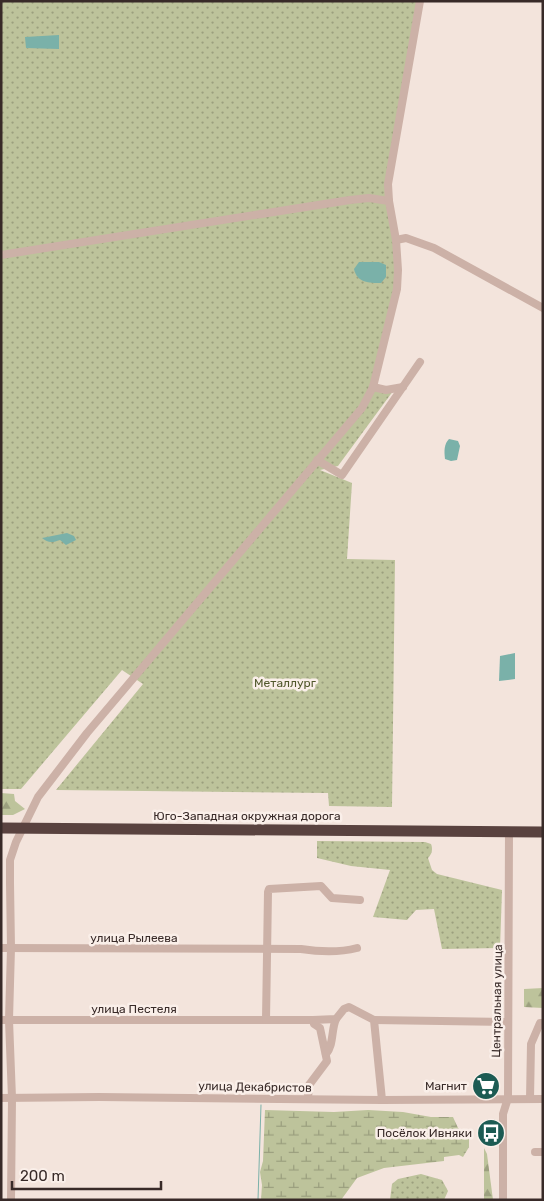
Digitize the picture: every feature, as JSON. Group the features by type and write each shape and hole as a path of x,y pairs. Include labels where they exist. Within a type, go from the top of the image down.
{"highway":[{"name":"Юго-Западная окружная дорога","path":"1,828 509,831"},
{"path":"509,831 543,832"}],"street":[{"path":"10,1200 12,1098 5,1020 11,948 5,882 10,860 38,797 87,733 362,408 374,387 397,288 396,240 389,201 389,171 420,1"},
{"path":"1,255 350,200 369,198 389,201"},
{"path":"396,240 406,238 434,248 543,308"},
{"path":"317,460 342,475 420,362"},
{"path":"374,387 386,390 403,387"},
{"name":"Центральная улица","path":"503,1200 503,1114 508,1098 509,831"},
{"path":"266,1020 269,889 321,886 332,898 360,900"},
{"name":"улица Рылеева","path":"1,948 301,949 322,952 344,951 357,948"},
{"path":"326,1054 330,1048 333,1025 344,1009 349,1007 374,1020 508,1022"},
{"name":"улица Пестеля","path":"5,1020 336,1019"},
{"path":"308,1099 309,1085 327,1061 320,1028 314,1024 313,1020"},
{"path":"374,1020 382,1100"},
{"path":"530,1099 531,1044 540,1023 543,1023"},
{"name":"улица Декабристов","path":"1,1098 99,1096 382,1100 543,1099"}],"green space":[{"name":"Металлург","path":"1,1 420,1 389,171 398,270 374,387 396,387 338,466 320,470 352,483 347,559 395,560 392,807 329,806 328,793 56,790 143,684 122,670 21,789 1,789"},
{"path":"1,793 14,794 15,801 25,809 13,815 1,815"},
{"path":"317,841 425,842 431,844 432,851 428,858 432,870 437,874 502,890 500,948 442,949 434,909 416,910 407,920 373,917 390,870 351,866 317,858"},
{"path":"543,988 543,1008 524,1007 524,989"},
{"path":"265,1110 334,1112 368,1110 403,1112 431,1117 453,1117 458,1128 469,1137 469,1147 463,1157 459,1155 444,1157 444,1161 384,1168 357,1178 341,1200 261,1200 262,1185 260,1172 263,1161"},
{"path":"484,1148 487,1154 493,1200 484,1200"},
{"path":"421,1174 442,1180 448,1191 444,1200 390,1200 392,1184 398,1179"}],"water":[{"path":"59,35 59,49 26,48 25,37"},
{"path":"359,262 379,262 386,265 386,277 381,283 361,280 354,269"},
{"path":"449,439 458,441 460,446 457,460 445,459 446,443"},
{"path":"67,533 74,536 76,540 66,545 60,540 50,542 42,538"},
{"path":"515,653 515,679 499,681 500,656"}],"waterway":[{"path":"258,1200 261,1105"}],"place":[{"name":"Магнит","path":"486,1086"},
{"name":"Посёлок Ивняки","path":"491,1133"}]}
